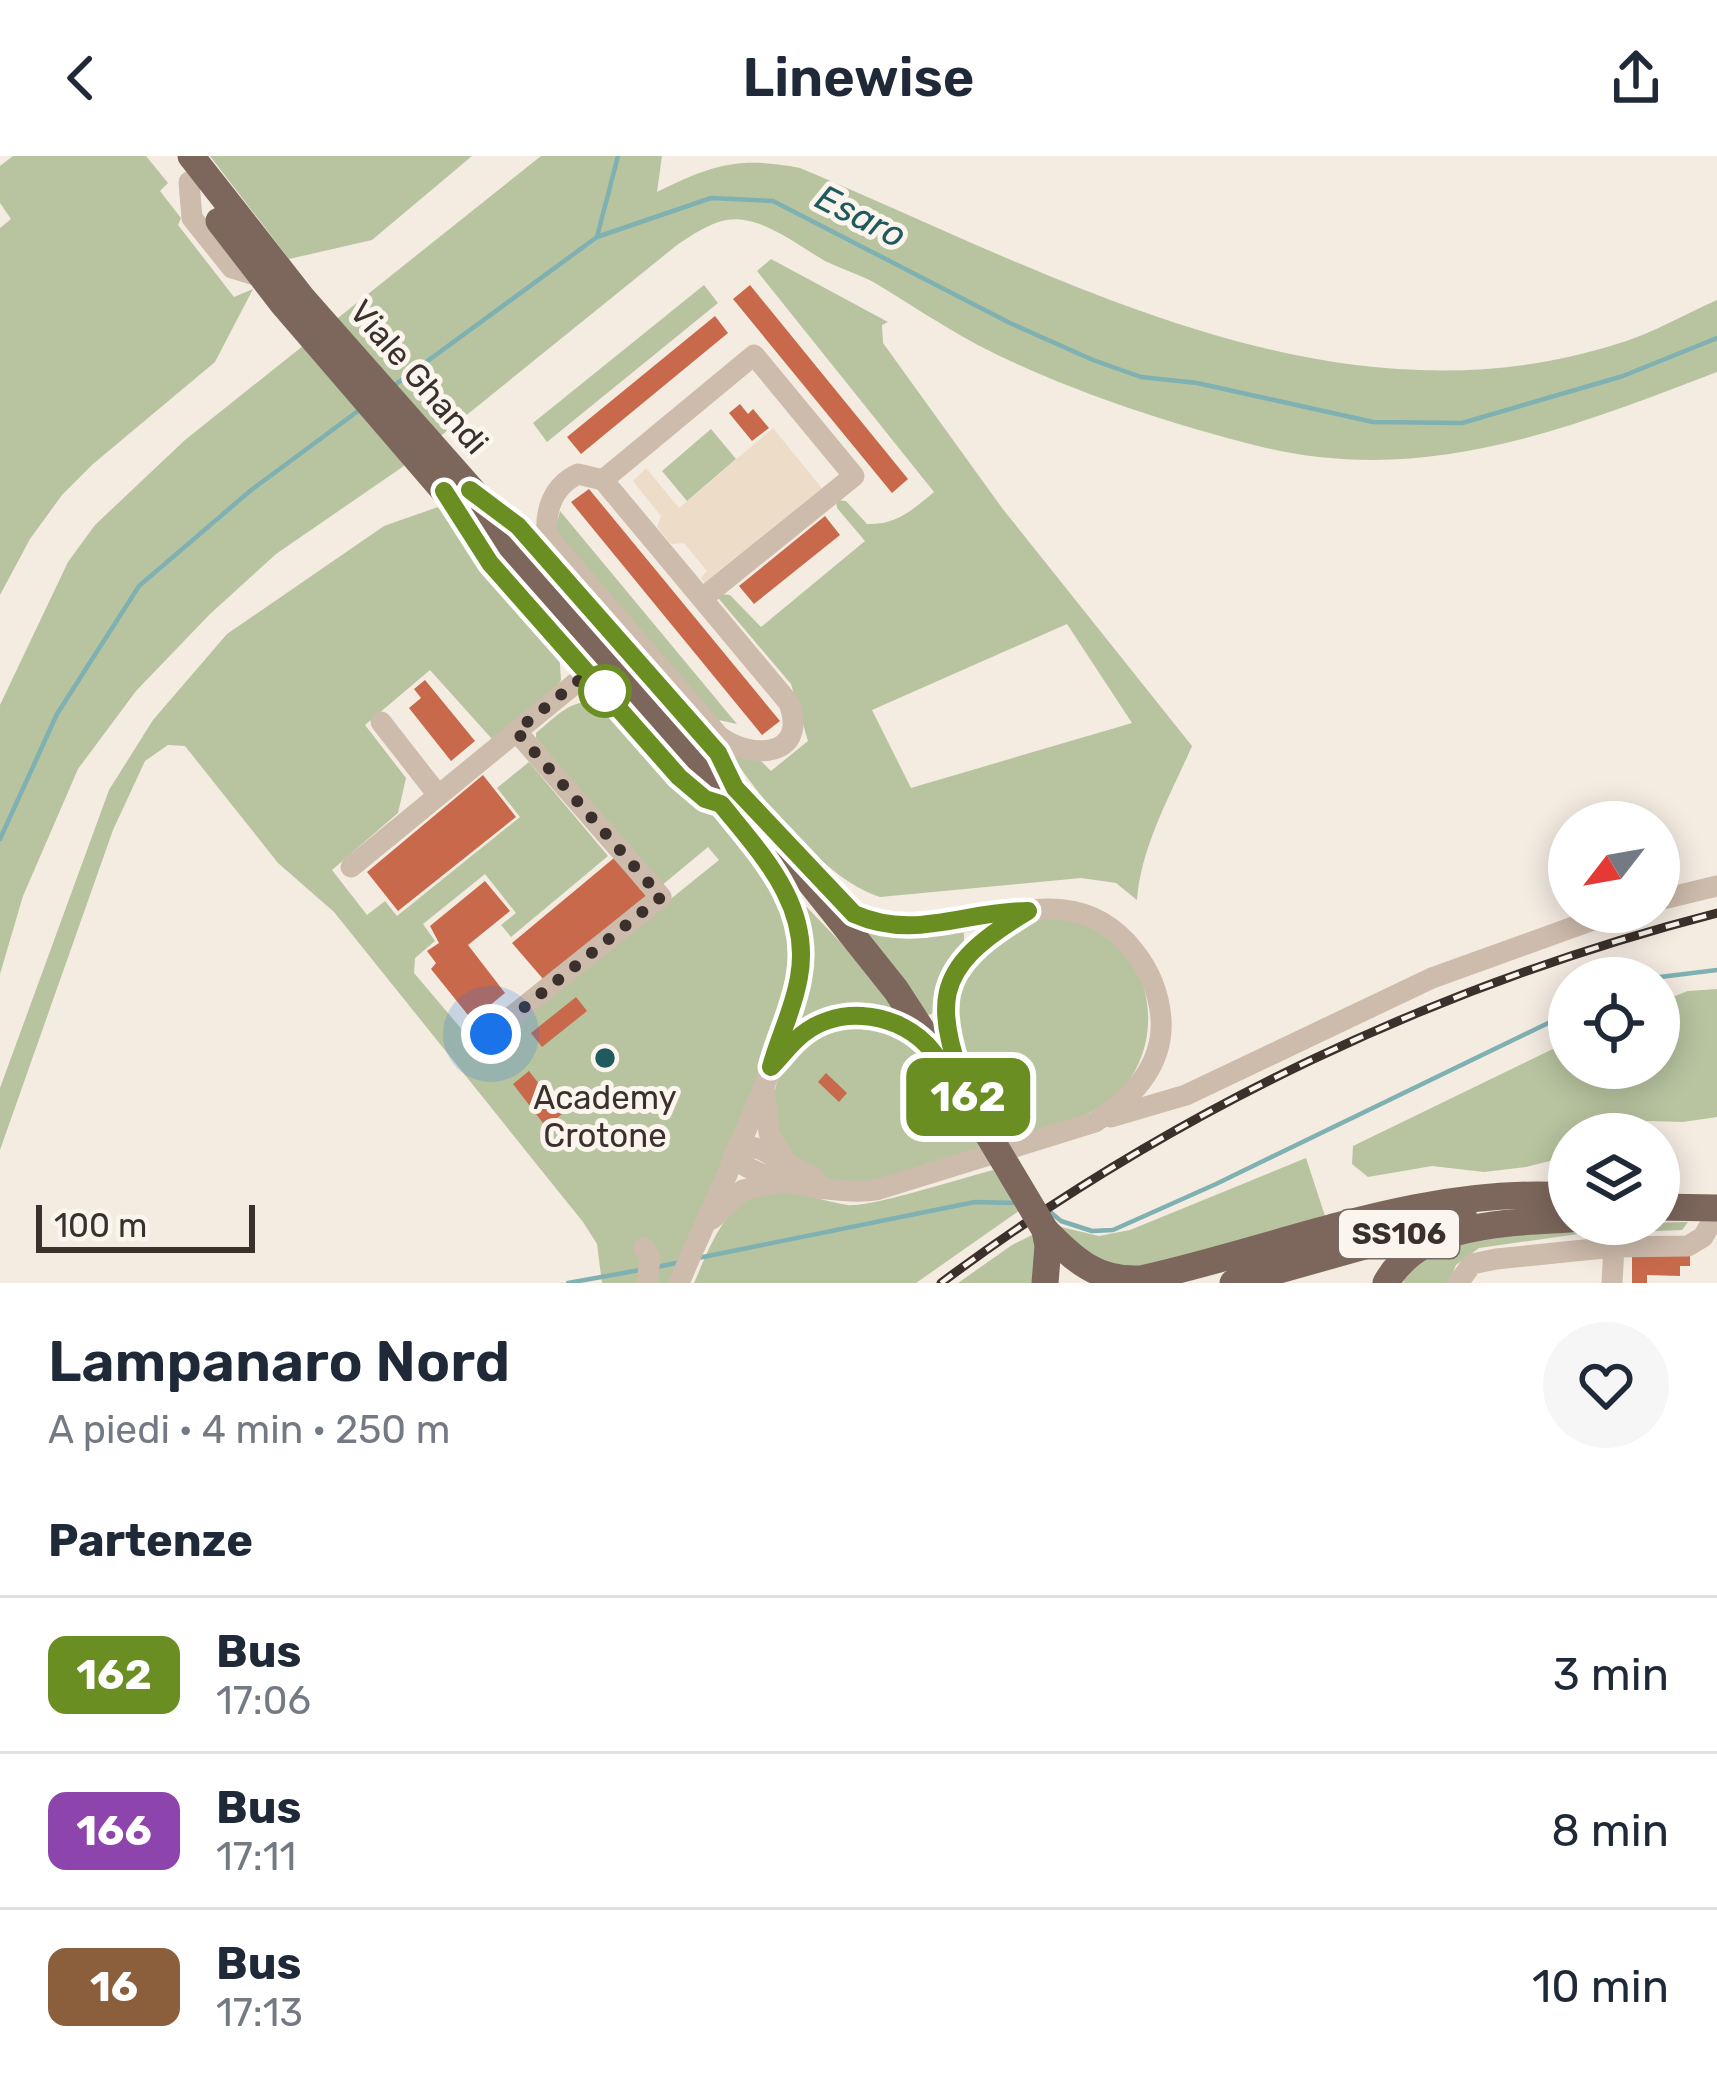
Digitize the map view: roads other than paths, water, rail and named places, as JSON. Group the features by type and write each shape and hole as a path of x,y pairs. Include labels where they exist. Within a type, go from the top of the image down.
{"main road":[{"name":"Viale Ghandi","path":"168,156 190,169 303,298 457,490"},
{"name":"Viale Ghandi","path":"190,169 262,277 855,941 933,1042 1076,1283"},
{"path":"1045,1230 1080,1265 1098,1275 1141,1279 1403,1210 1548,1196"},
{"name":"SS106","path":"1233,1283 1441,1223 1548,1208"},
{"path":"1680,1208 1717,1210"},
{"path":"1386,1283 1393,1270 1434,1240 1473,1229 1548,1221"},
{"path":"1045,1230 1046,1283"}],"street":[{"path":"603,480 754,355 854,476 704,597"},
{"path":"457,490 518,526 617,630 718,736 733,747 749,751 777,748 787,741 795,718 789,703 704,597 603,480 578,474 564,482 550,502 547,536 617,630 718,753 728,796 783,884 799,926 800,976 768,1074 680,1280"},
{"path":"457,490 490,563 679,777 705,799 728,796"},
{"path":"351,867 588,673"},
{"path":"381,722 438,795"},
{"path":"491,1034 661,897 516,731"},
{"path":"728,796 854,914 877,924 928,926 1056,909 1092,918 1126,940 1150,974 1162,1024 1145,1078 1122,1105 1095,1122"},
{"path":"1680,895 1717,886"},
{"path":"971,1106 945,1025 947,991 971,949 1028,911"},
{"path":"736,1149 760,1149 791,1173 837,1191 876,1190 1186,1095 1432,978 1557,933"},
{"path":"791,1173 769,1133 768,1074 797,1038 842,1016 875,1016 907,1029 926,1045 971,1106"},
{"path":"700,1233 743,1190 791,1173"},
{"path":"1458,1283 1472,1264 1614,1247 1688,1246 1703,1237 1717,1210"},
{"path":"1612,1283 1614,1247"}],"waterway":[{"path":"597,237 618,156"},
{"name":"Esaro","path":"392,387 597,237 711,198 773,201 1010,323 1141,377 1197,383 1373,422 1462,423 1623,376 1717,338"},
{"name":"Esaro","path":"0,839 57,714 139,586 250,491 358,411"},
{"path":"1680,975 1717,970"},
{"path":"1049,1211 1061,1221 1092,1231 1113,1230 1548,1023"},
{"path":"698,1258 975,1202 1017,1203"},
{"path":"657,1267 681,1262"},
{"path":"568,1283 640,1270"}],"railway":[{"path":"941,1283 1121,1162 1311,1060 1510,977 1717,913"}],"place":[{"name":"Academy Crotone","path":"605,1058"}]}
